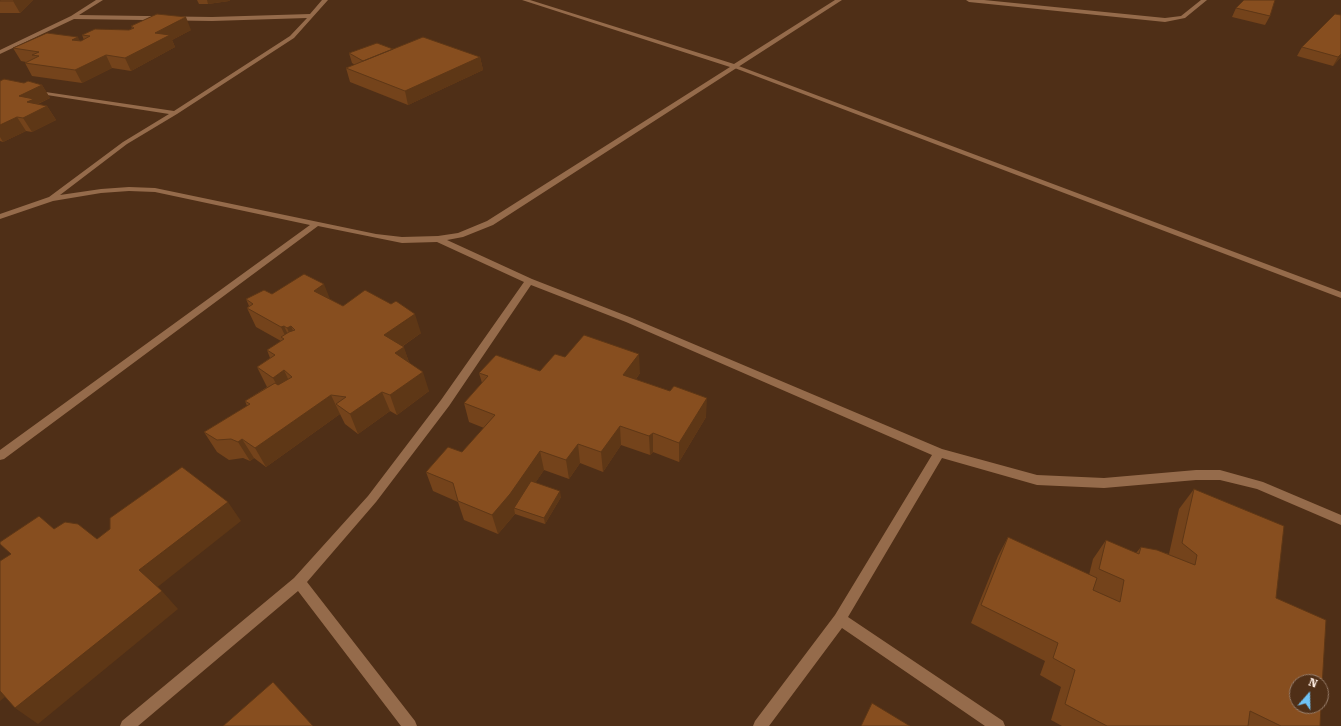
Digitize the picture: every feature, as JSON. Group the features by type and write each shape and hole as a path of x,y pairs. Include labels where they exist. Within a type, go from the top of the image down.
{"street":[{"path":"0,52 73,17 100,0"},
{"path":"51,198 124,143 175,113 292,37 325,0"},
{"path":"525,0 734,66 1341,295"},
{"path":"0,217 51,198 101,191 129,189 155,190 402,240 438,239 460,234 490,223 839,0"},
{"path":"969,0 1165,20 1183,17 1204,0"},
{"path":"73,17 212,19 312,16"},
{"path":"30,90 175,113"},
{"path":"0,456 317,223"},
{"path":"438,239 529,281 629,320 939,453 1037,480 1104,483 1196,475 1220,475 1259,485 1341,520"},
{"path":"127,726 299,582 372,499 445,403 529,281"},
{"path":"760,726 840,619 939,453"},
{"path":"299,582 410,726"},
{"path":"840,619 998,726"}],"building":[{"path":"0,0 14,0 0,1"},
{"path":"1244,0 1275,0 1270,16 1236,8"},
{"path":"157,14 186,17 155,33 170,35 125,58 106,55 75,70 25,63 39,56 32,55 39,52 13,48 47,33 78,37 72,40 81,41 90,36 82,35 95,29 129,30 134,28 131,26"},
{"path":"1335,14 1341,15 1341,54 1338,57 1302,47"},
{"path":"423,37 480,57 405,91 346,68"},
{"path":"377,43 393,49 363,61 349,53"},
{"path":"4,79 24,83 28,81 42,85 19,96 34,99 27,102 47,106 23,118 17,117 0,125 0,81"},
{"path":"304,274 324,284 314,291 343,306 365,290 391,304 396,301 415,314 384,335 404,347 395,353 423,372 390,395 382,392 350,414 336,404 346,397 331,395 255,448 242,439 238,442 231,439 217,440 204,432 250,404 245,401 275,383 278,385 292,377 284,370 273,378 257,367 275,355 267,350 284,339 281,337 295,330 291,326 287,328 284,326 281,327 247,308 253,304 246,299 264,290 272,294"},
{"path":"584,335 639,354 623,375 670,391 674,386 707,398 679,443 653,433 649,436 620,426 601,452 578,444 566,460 540,451 510,494 492,515 458,501 453,483 426,472 448,447 462,452 495,415 464,403 488,376 479,373 496,355 540,371 555,354 565,357"},
{"path":"182,467 228,502 139,570 162,591 15,708 0,691 0,561 11,554 0,544 0,542 39,516 54,529 65,522 78,524 97,539 110,529 110,518"},
{"path":"531,481 560,491 544,518 514,508"},
{"path":"1194,489 1284,526 1276,598 1326,620 1323,674 1289,674 1289,714 1321,714 1320,726 1281,726 1250,711 1248,726 1107,726 1065,704 1075,670 1053,658 1058,643 981,605 1008,537 1097,578 1093,590 1120,602 1124,580 1099,569 1106,540 1139,554 1141,547 1157,550 1195,565 1197,555 1182,543"},
{"path":"273,682 313,726 223,726"},
{"path":"872,703 910,726 861,726"}]}
